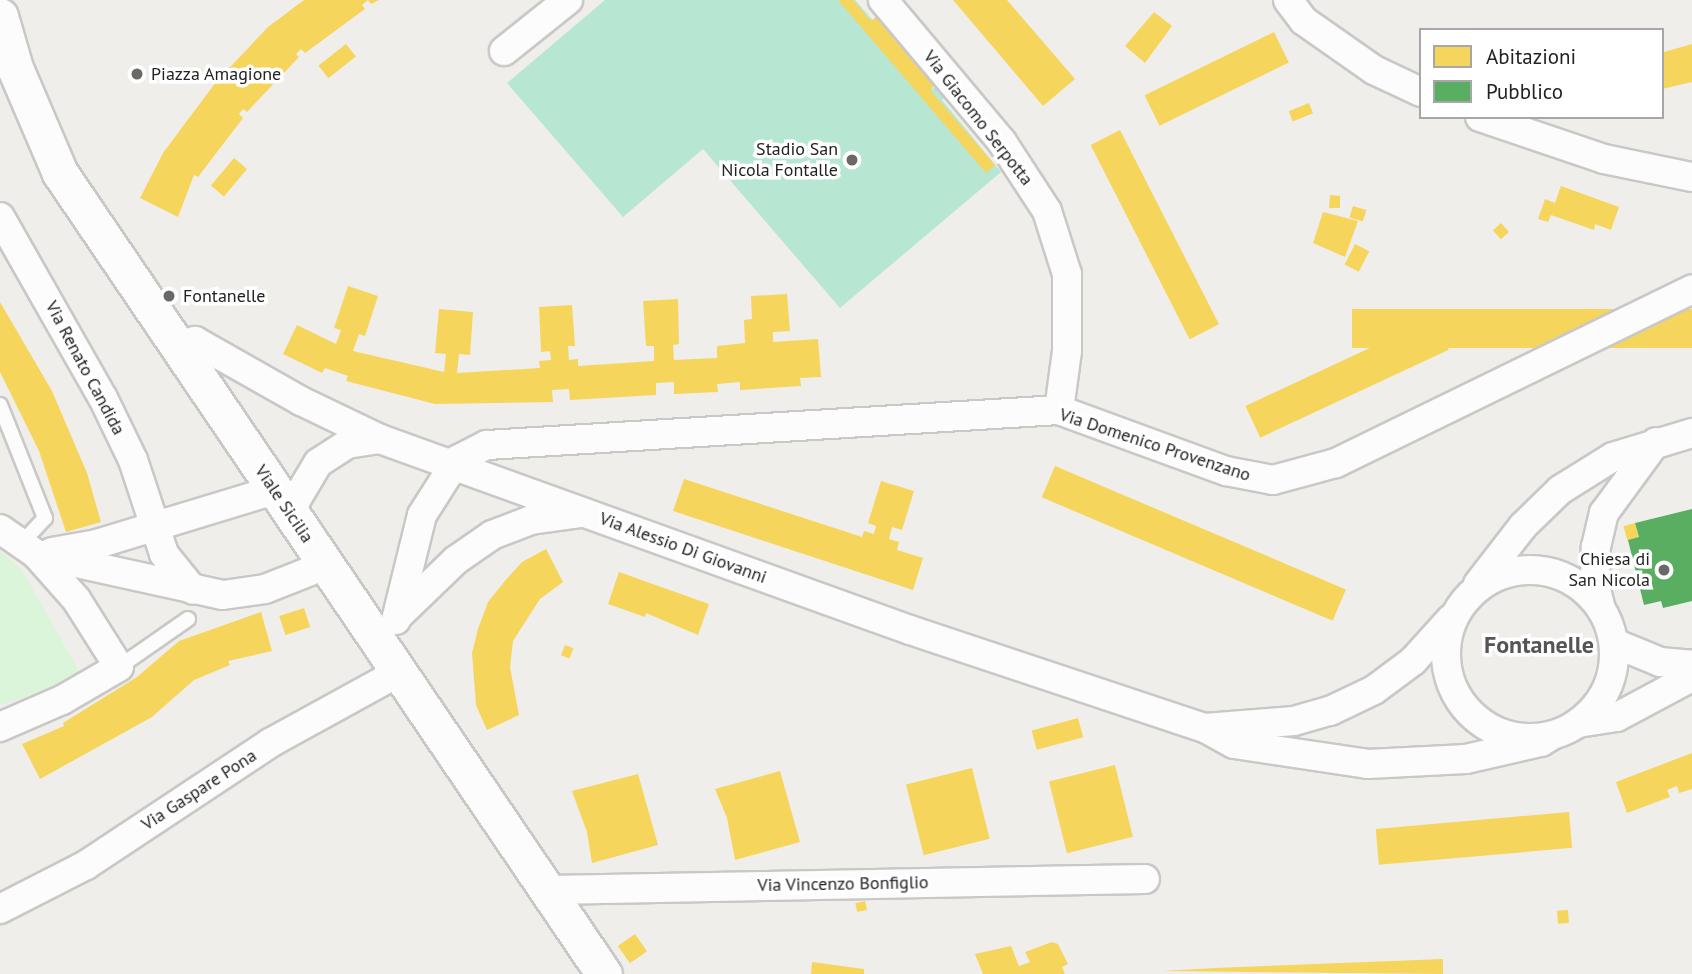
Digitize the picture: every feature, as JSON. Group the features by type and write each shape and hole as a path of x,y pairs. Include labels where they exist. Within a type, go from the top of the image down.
{"street":[{"path":"504,51 568,0"},
{"name":"Via Giacomo Serpotta","path":"883,0 1002,142 1047,211 1067,274 1068,351 1059,410"},
{"path":"1288,0 1304,21 1364,63 1419,91"},
{"name":"Viale Sicilia","path":"0,16 15,68 60,173 541,886 604,974"},
{"path":"1485,119 1591,156 1692,177"},
{"name":"Via Renato Candida","path":"0,217 103,398 133,460 164,554 193,590"},
{"name":"Via Domenico Provenzano","path":"451,468 487,445 1059,410 1249,478 1301,476 1692,289"},
{"name":"Via Alessio Di Giovanni","path":"175,347 195,341 301,401 380,439 451,468 583,512 910,630 1205,729 1234,744 1368,764 1466,759 1541,742 1578,723 1617,717 1692,677"},
{"path":"1465,600 1523,526 1560,490 1613,457 1657,441 1692,433"},
{"path":"298,526 293,514 296,500 318,463 346,444 380,439"},
{"path":"1657,441 1604,513 1596,547 1595,586 1614,643 1660,662 1692,664"},
{"path":"389,659 405,571 422,515 451,468"},
{"path":"19,542 97,544 275,490"},
{"path":"399,615 456,560 492,535 531,520 583,512"},
{"path":"19,542 193,590 223,595 265,589 326,565"},
{"path":"0,727 62,699 119,667 83,608 19,542"},
{"name":"Via Alessio Di Giovanni","path":"1205,729 1294,721 1330,711 1374,690 1413,662 1439,638 1465,600 1495,576 1544,570 1565,577 1600,605"},
{"name":"Via Alessio Di Giovanni","path":"1465,600 1447,635 1445,658 1452,687 1462,705 1500,733 1529,738 1551,736"},
{"name":"Via Alessio Di Giovanni","path":"1578,723 1605,694 1614,643"},
{"name":"Via Gaspare Pona","path":"0,909 86,865 270,743 389,659"},
{"name":"Via Vincenzo Bonfiglio","path":"541,886 550,890 1145,879"}],"lane":[{"path":"0,405 45,518 19,542"},
{"path":"119,667 188,619"}],"green space":[{"name":"Stadio San Nicola Fontalle","path":"605,0 855,0 933,89 941,81 950,91 942,100 1001,172 840,308 703,149 623,217 507,83"},
{"path":"0,551 22,570 79,671 40,692 0,705"}],"building: Abitazioni":[{"path":"304,0 368,0 362,5 365,9 305,53 301,49 296,54 299,57 247,112 243,109 239,114 243,118 198,177 194,175 178,217 140,198 163,153 216,82 268,27"},
{"path":"838,0 853,0 871,21 881,13 950,91 944,96 935,85 930,90 995,165 986,173"},
{"path":"953,0 1007,0 1075,79 1043,106"},
{"path":"1154,12 1172,26 1145,63 1125,46"},
{"path":"1274,32 1289,63 1159,126 1145,95"},
{"path":"346,44 356,57 328,78 318,66"},
{"path":"1692,44 1692,82 1664,89 1664,52"},
{"path":"1309,103 1313,113 1293,121 1289,111"},
{"path":"1120,130 1219,324 1190,339 1091,145"},
{"path":"234,158 247,169 224,197 211,186"},
{"path":"1561,186 1619,207 1611,230 1595,224 1594,230 1551,215 1548,222 1538,219 1545,199 1555,203"},
{"path":"1330,195 1340,196 1340,208 1329,208"},
{"path":"1353,206 1366,210 1363,222 1349,217"},
{"path":"1323,212 1358,221 1345,257 1313,243"},
{"path":"1501,223 1509,232 1501,239 1493,230"},
{"path":"1355,244 1369,251 1359,272 1345,264"},
{"path":"348,286 378,296 365,336 359,334 353,351 444,372 446,354 435,353 439,309 473,312 470,355 459,354 457,373 540,368 539,361 551,360 550,351 541,352 539,307 572,305 575,346 568,346 569,360 578,359 578,366 654,361 654,346 646,346 643,301 678,299 679,344 673,345 674,360 717,358 717,346 745,343 744,320 752,319 751,296 787,294 790,331 773,332 773,342 818,339 821,377 800,378 801,386 740,390 740,382 717,384 718,392 674,394 674,382 656,383 656,395 570,400 569,389 552,390 553,402 435,404 346,381 348,376 325,368 322,373 283,354 297,325 336,344 341,330 334,328"},
{"path":"0,302 52,391 87,473 101,522 66,532 39,451 0,372"},
{"path":"1352,309 1692,309 1692,348 1352,348"},
{"path":"1434,318 1449,350 1260,438 1245,406"},
{"path":"1055,466 1346,589 1333,621 1042,497"},
{"path":"684,479 862,537 864,531 874,534 876,526 868,523 881,481 914,491 902,530 892,527 889,539 899,542 897,550 923,558 913,590 673,511"},
{"path":"1635,523 1639,537 1628,541 1623,526"},
{"path":"546,549 563,582 540,599 513,641 510,667 519,715 487,730 476,705 472,653 478,629 488,602 504,582 522,562"},
{"path":"619,572 709,604 698,635 646,613 645,617 608,604"},
{"path":"304,608 310,627 285,635 279,616"},
{"path":"261,612 272,651 228,661 230,665 194,680 152,717 40,779 22,744 64,726 63,723 137,677 179,641"},
{"path":"565,645 573,648 569,658 561,655"},
{"path":"1078,718 1083,737 1037,750 1032,730"},
{"path":"1692,753 1692,789 1679,793 1677,786 1667,790 1670,797 1627,813 1616,782"},
{"path":"1115,765 1133,837 1067,853 1049,781"},
{"path":"972,768 990,839 924,855 906,784"},
{"path":"780,771 800,842 735,860 727,818 715,789"},
{"path":"638,774 658,845 592,863 587,832 572,791"},
{"path":"1569,812 1572,848 1379,865 1376,829"},
{"path":"865,901 867,910 857,912 855,903"},
{"path":"1568,910 1569,923 1558,924 1557,911"},
{"path":"635,934 647,951 630,963 618,946"},
{"path":"1052,942 1058,944 1068,964 1062,967 1065,974 983,974 975,954 1011,946 1019,966 1030,962 1025,952"},
{"path":"1443,959 1443,974 1162,971 1215,968"},
{"path":"812,962 864,969 864,974 811,974"}],"building: Pubblico":[{"name":"Chiesa di San Nicola","path":"1692,509 1692,601 1663,608 1661,601 1644,605 1628,540 1639,537 1635,523"}],"place":[{"name":"Piazza Amagione","path":"137,74"},
{"name":"Stadio San Nicola Fontalle","path":"852,160"},
{"name":"Fontanelle","path":"169,296"},
{"name":"Chiesa di San Nicola","path":"1664,570"}],"district":[{"name":"Fontanelle","path":"1539,645"}]}
